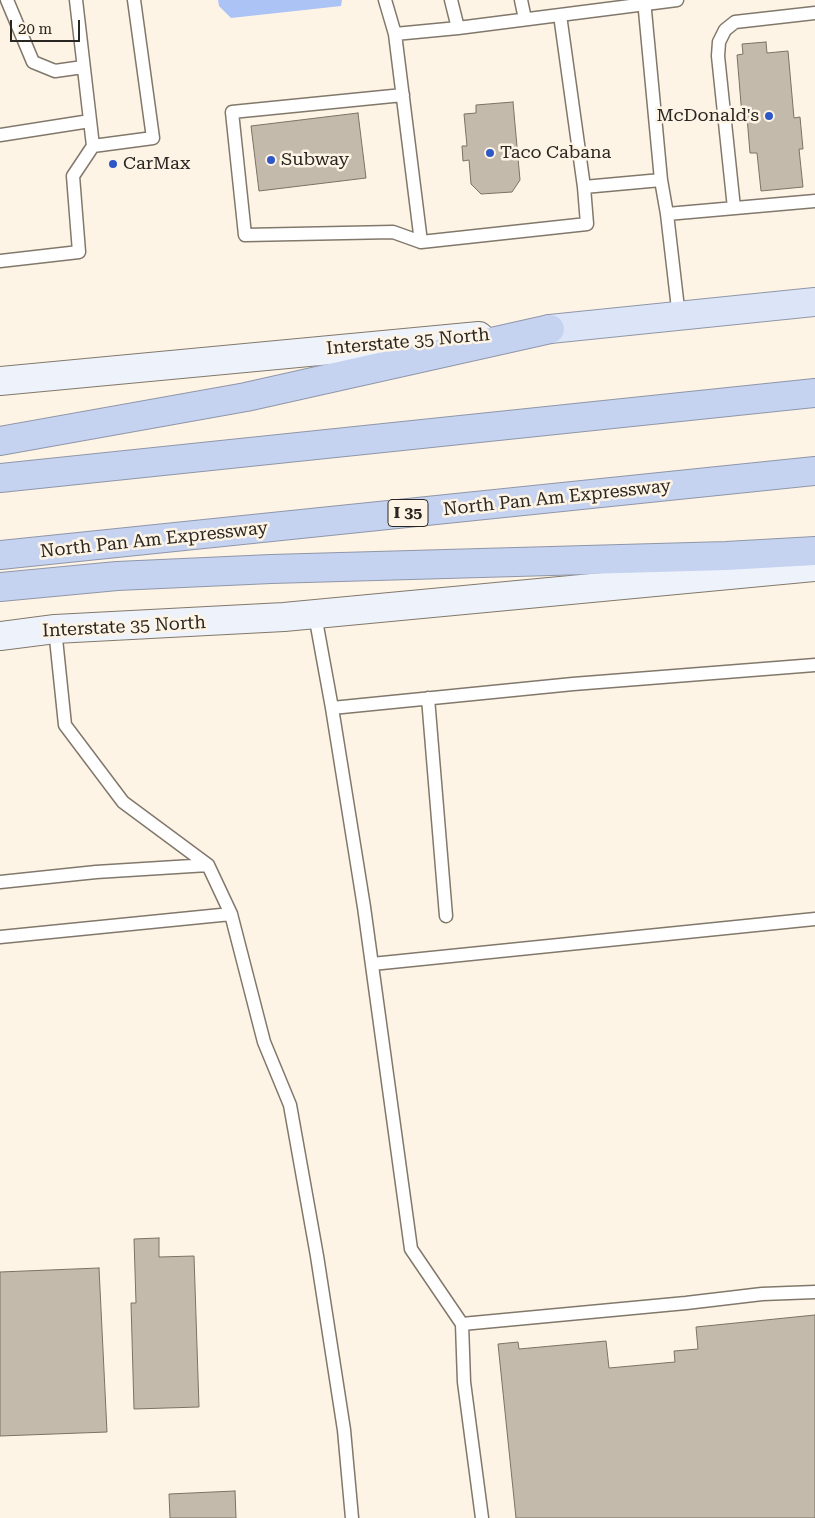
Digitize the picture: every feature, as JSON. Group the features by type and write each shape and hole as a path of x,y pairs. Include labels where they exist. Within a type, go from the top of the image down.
{"highway":[{"path":"0,441 246,397 550,329"},
{"path":"0,478 815,394"},
{"name":"North Pan Am Expressway","path":"0,555 815,471"},
{"path":"0,587 118,576 272,569 726,556 815,551"}],"main road":[{"name":"Interstate 35 North","path":"0,381 679,317 815,302"},
{"name":"Interstate 35 North","path":"0,636 55,630 315,615 815,566"}],"lane":[{"path":"6,0 33,62 55,71 83,67"},
{"path":"0,261 79,252 73,176 93,146 76,0"},
{"path":"93,146 153,138 134,0"},
{"path":"385,0 395,34 421,242"},
{"path":"451,0 458,28"},
{"path":"521,0 525,19"},
{"path":"395,34 560,15 590,6 677,0"},
{"path":"644,2 661,180 667,214 679,317"},
{"path":"734,208 718,56 719,42 725,30 735,22 815,13"},
{"path":"403,95 232,112 245,234 393,232 421,242 587,224 584,187 560,15"},
{"path":"0,135 90,121"},
{"path":"584,187 661,180"},
{"path":"667,214 815,201"},
{"path":"315,615 332,708 372,964 411,1250 462,1324 464,1382 482,1518"},
{"path":"55,630 66,725 123,802 208,865 231,914 264,1042 290,1105 317,1256 344,1430 352,1518"},
{"path":"332,708 573,684 815,665"},
{"path":"428,698 446,916"},
{"path":"0,882 96,872 208,865"},
{"path":"0,937 231,914"},
{"path":"372,964 815,919"},
{"path":"462,1324 762,1294 815,1292"}],"water":[{"path":"218,0 342,0 341,6 231,18 219,6"}],"building":[{"name":"McDonald's","path":"766,42 767,53 788,51 794,118 800,117 803,149 799,149 803,187 761,191 757,153 750,153 747,117 742,116 737,55 743,54 742,44"},
{"name":"Taco Cabana","path":"513,102 520,180 512,192 481,194 471,184 469,160 463,161 462,146 467,146 464,114 476,113 476,105"},
{"path":"358,113 366,178 259,191 251,126"},
{"path":"159,1238 159,1257 194,1256 199,1407 134,1409 131,1303 136,1303 134,1239"},
{"path":"99,1268 107,1432 0,1436 0,1272"},
{"path":"815,1315 815,1518 516,1518 498,1344 518,1342 519,1349 606,1341 609,1368 675,1362 674,1351 698,1349 696,1327"},
{"path":"235,1491 236,1518 170,1518 169,1494"}],"place":[{"name":"McDonald's","path":"769,116"},
{"name":"Taco Cabana","path":"490,153"},
{"name":"Subway","path":"271,160"},
{"name":"CarMax","path":"113,164"}]}
